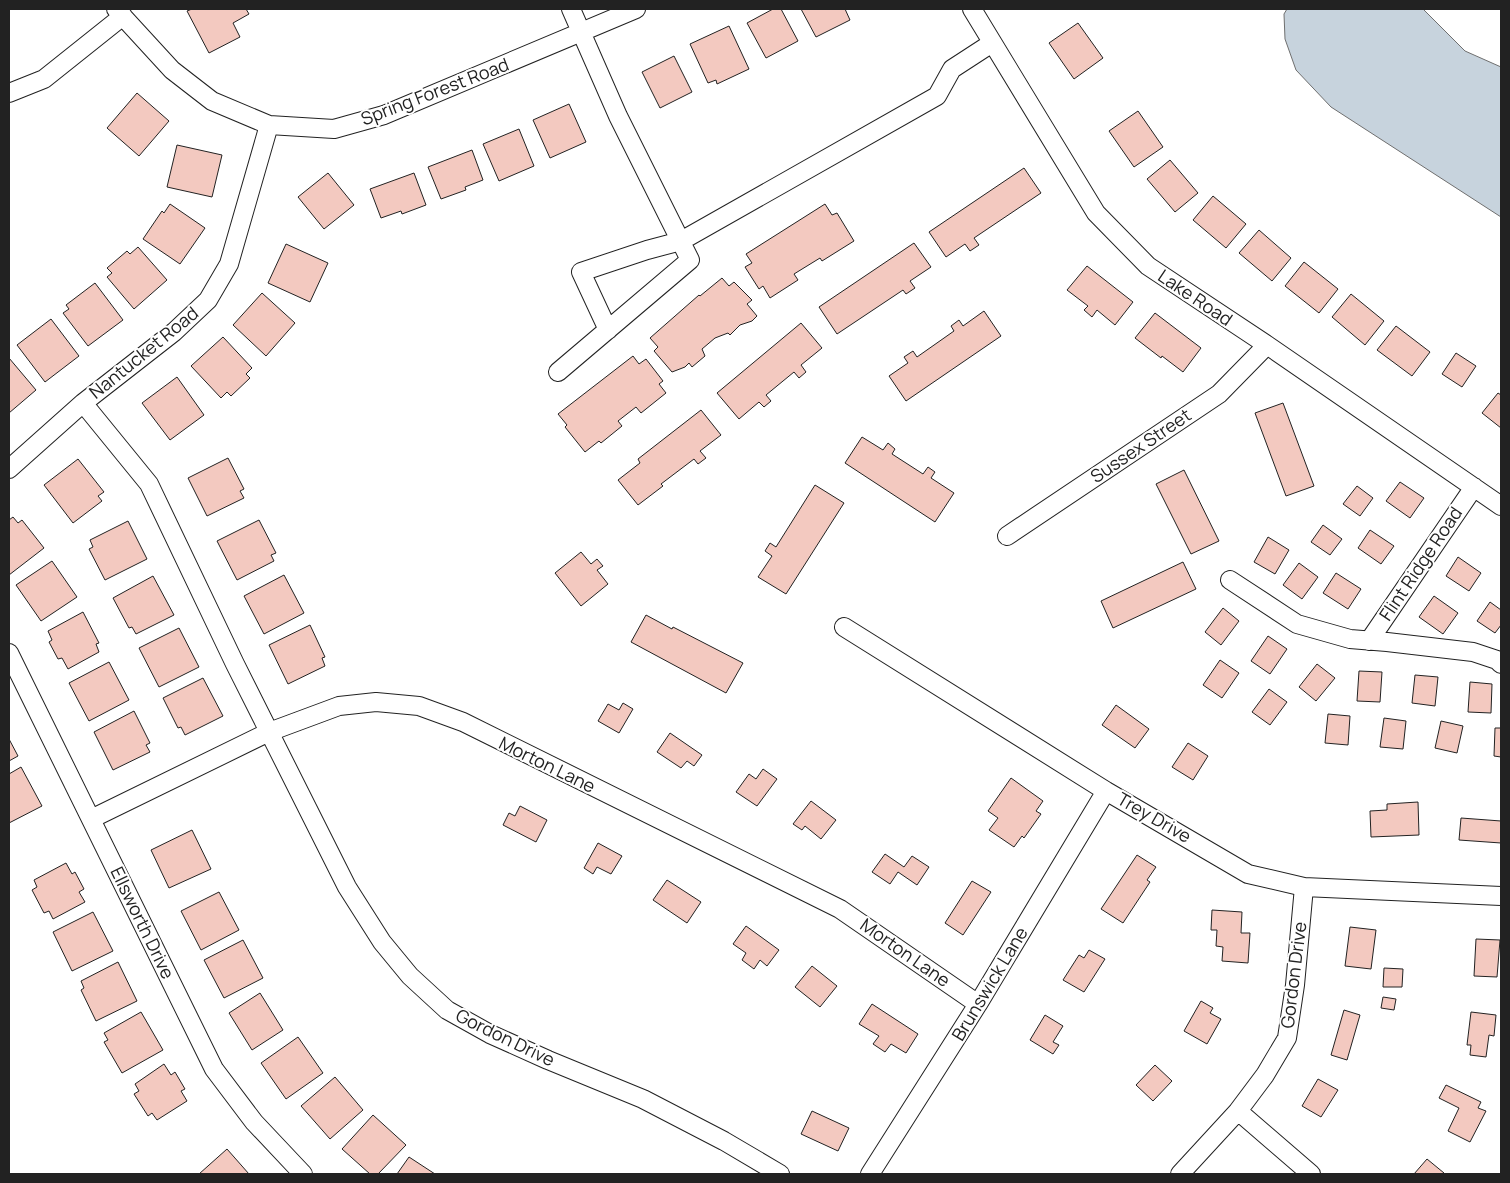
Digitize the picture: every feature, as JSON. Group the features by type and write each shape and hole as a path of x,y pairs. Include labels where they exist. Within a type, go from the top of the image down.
{"street":[{"path":"558,372 690,260 618,116 571,9"},
{"name":"Spring Forest Road","path":"120,12 172,70 212,101 269,125 334,129 384,115 636,9"},
{"name":"Lake Road","path":"972,9 1096,213 1148,266 1267,345 1501,506"},
{"path":"9,93 44,79 120,12"},
{"path":"608,330 581,272 681,241 937,96 952,69 992,43"},
{"name":"Nantucket Road","path":"9,469 83,403 174,332 208,300 229,264 269,125"},
{"name":"Sussex Street","path":"1007,536 1219,394 1267,345"},
{"name":"Gordon Drive","path":"83,403 149,484 269,732 347,887 382,942 410,976 446,1010 490,1034 643,1099 724,1141 780,1174"},
{"name":"Flint Ridge Road","path":"1369,640 1474,487"},
{"name":"Flint Ridge Road","path":"1230,580 1297,624 1350,640 1369,640 1473,652 1497,660 1501,664"},
{"name":"Trey Drive","path":"844,627 1106,791 1248,874 1304,887 1501,896"},
{"name":"Ellsworth Drive","path":"9,653 214,1069 254,1122 303,1174"},
{"name":"Morton Lane","path":"90,819 269,732 338,706 376,702 419,706 462,722 840,909 978,1004"},
{"name":"Brunswick Lane","path":"870,1174 978,1004 1106,791"},
{"name":"Gordon Drive","path":"1180,1174 1238,1111 1265,1075 1287,1038 1295,985 1304,887"},
{"path":"1238,1111 1311,1174"}],"shaded area":[{"path":"1287,9 1423,9 1465,51 1501,67 1501,217 1331,107 1296,70 1285,39 1284,14"}],"building":[{"path":"192,9 246,9 249,14 233,23 240,37 209,53 187,11"},
{"path":"773,9 781,9 798,41 766,58 747,23"},
{"path":"801,9 845,9 850,20 816,37"},
{"path":"1078,23 1103,58 1074,79 1049,43"},
{"path":"729,26 749,69 717,84 716,80 708,83 690,44"},
{"path":"674,56 692,92 660,108 642,72"},
{"path":"137,93 169,121 139,156 107,128"},
{"path":"569,104 586,142 550,158 533,120"},
{"path":"1138,111 1163,147 1134,167 1109,131"},
{"path":"519,129 534,166 499,181 483,144"},
{"path":"177,145 222,155 212,197 167,187"},
{"path":"472,150 483,180 465,187 466,190 441,199 428,167"},
{"path":"1170,160 1198,193 1175,212 1147,179"},
{"path":"1024,168 1041,193 974,238 979,245 970,251 965,244 946,257 929,232"},
{"path":"328,173 354,205 324,229 298,197"},
{"path":"414,173 426,205 402,214 401,211 381,218 370,189"},
{"path":"1213,196 1246,224 1226,248 1193,220"},
{"path":"170,204 205,228 180,264 143,239 162,211 164,213"},
{"path":"825,204 832,215 837,213 854,241 822,261 820,258 794,274 798,280 770,298 763,286 759,289 745,267 752,263 746,254"},
{"path":"1259,230 1291,258 1272,281 1239,253"},
{"path":"914,243 931,267 910,281 915,288 906,294 903,290 837,334 819,307"},
{"path":"286,244 328,263 310,302 268,283"},
{"path":"138,247 167,280 134,309 107,277 112,273 107,268 127,251 130,254"},
{"path":"1304,262 1338,289 1319,313 1285,286"},
{"path":"1087,266 1133,302 1115,325 1097,310 1092,317 1084,310 1088,306 1067,290"},
{"path":"722,278 729,286 734,282 752,300 747,304 757,316 752,321 740,325 730,335 728,333 715,338 702,349 705,356 692,367 689,363 685,367 672,372 654,351 658,347 650,338 699,295"},
{"path":"95,283 123,320 88,346 63,313 69,309 66,305"},
{"path":"262,293 295,323 266,356 233,325"},
{"path":"1351,294 1384,321 1365,345 1332,317"},
{"path":"984,311 1001,336 906,401 889,376 908,363 904,357 913,351 917,357 954,331 951,326 959,320 963,326"},
{"path":"1155,313 1201,348 1183,372 1135,338"},
{"path":"51,319 79,356 45,382 17,345"},
{"path":"801,323 822,348 801,365 806,372 799,378 794,372 766,395 771,401 764,407 759,402 739,419 717,393"},
{"path":"1396,326 1430,352 1412,376 1377,350"},
{"path":"223,337 252,368 246,374 250,378 231,396 227,392 221,398 191,366"},
{"path":"1456,353 1476,366 1462,387 1442,374"},
{"path":"633,356 639,364 646,359 663,381 659,384 666,393 641,413 636,407 618,421 622,426 601,443 599,441 585,452 565,427 567,425 558,414"},
{"path":"9,358 36,390 9,413"},
{"path":"177,377 204,415 170,440 142,403"},
{"path":"1498,393 1501,395 1501,428 1482,413"},
{"path":"1283,403 1314,486 1286,496 1255,413"},
{"path":"701,410 721,435 700,451 706,458 698,464 694,459 661,484 663,486 638,505 618,480 640,463 638,459"},
{"path":"862,437 883,450 888,443 895,449 892,454 923,474 928,467 935,472 931,478 954,493 935,522 845,463"},
{"path":"228,458 244,489 240,491 244,498 207,516 188,478"},
{"path":"78,459 104,492 98,496 102,501 73,523 44,485"},
{"path":"1184,470 1219,541 1191,554 1156,484"},
{"path":"1400,482 1424,498 1410,518 1386,501"},
{"path":"815,485 844,503 786,594 758,577 772,556 765,551 770,543 776,547"},
{"path":"1357,486 1373,498 1360,516 1343,504"},
{"path":"13,517 18,523 22,520 44,548 9,575 9,520"},
{"path":"259,520 276,553 271,555 274,561 237,580 217,541"},
{"path":"128,521 147,559 105,580 89,549 93,547 90,540"},
{"path":"1323,525 1342,539 1330,555 1311,542"},
{"path":"1370,530 1394,546 1381,564 1358,548"},
{"path":"1268,537 1289,550 1275,574 1254,562"},
{"path":"581,552 591,564 597,559 603,566 597,570 608,584 581,606 555,573"},
{"path":"1458,557 1481,573 1469,591 1446,576"},
{"path":"52,561 77,597 41,621 16,585"},
{"path":"1183,562 1196,589 1113,628 1101,601"},
{"path":"1299,563 1318,577 1302,599 1283,585"},
{"path":"1336,573 1361,589 1348,609 1323,593"},
{"path":"284,575 304,613 264,634 244,596"},
{"path":"153,576 174,615 136,634 132,627 129,628 113,598"},
{"path":"1434,596 1458,613 1443,634 1419,617"},
{"path":"1490,602 1501,610 1501,625 1495,633 1477,621"},
{"path":"1223,608 1239,621 1221,645 1205,632"},
{"path":"83,612 99,643 96,644 99,652 68,669 62,658 58,659 49,642 52,640 48,631"},
{"path":"646,615 743,663 726,693 631,642"},
{"path":"310,625 325,657 322,658 325,666 288,684 269,645"},
{"path":"179,628 199,667 159,687 139,648"},
{"path":"1268,636 1287,649 1270,674 1251,661"},
{"path":"1220,660 1239,673 1222,698 1203,685"},
{"path":"109,662 129,700 89,721 69,683"},
{"path":"1317,664 1335,678 1316,701 1299,687"},
{"path":"1359,671 1382,672 1380,702 1357,701"},
{"path":"1415,675 1438,677 1435,706 1412,703"},
{"path":"203,678 223,716 185,735 181,727 178,728 163,698"},
{"path":"1470,682 1492,684 1491,713 1468,712"},
{"path":"1269,689 1287,702 1270,725 1252,712"},
{"path":"623,703 633,709 619,733 598,721 608,704 619,710"},
{"path":"1116,705 1149,729 1135,748 1102,725"},
{"path":"134,711 150,743 146,745 150,752 113,770 94,732"},
{"path":"1328,714 1350,716 1348,745 1325,743"},
{"path":"1384,718 1406,721 1403,749 1380,747"},
{"path":"1441,721 1463,726 1457,753 1435,748"},
{"path":"1495,728 1501,728 1501,757 1494,756"},
{"path":"670,733 702,755 694,766 687,761 681,768 657,752"},
{"path":"9,739 18,756 9,761"},
{"path":"1188,743 1208,756 1193,780 1172,767"},
{"path":"21,767 42,806 9,823 9,774"},
{"path":"763,769 777,779 757,806 736,792 749,774 756,779"},
{"path":"1011,778 1043,801 1036,811 1041,814 1024,838 1022,836 1014,847 989,830 998,818 988,811"},
{"path":"811,801 836,820 821,839 805,826 802,830 793,824"},
{"path":"1418,802 1419,835 1371,837 1370,811 1387,810 1387,804"},
{"path":"520,806 547,820 536,842 503,825 509,813 515,816"},
{"path":"1461,818 1501,821 1501,843 1459,840"},
{"path":"192,830 211,869 169,888 151,850"},
{"path":"598,843 622,856 611,874 597,867 593,874 584,868"},
{"path":"885,854 904,867 912,856 929,867 917,885 898,872 890,884 872,872"},
{"path":"1137,855 1156,867 1147,880 1150,882 1123,923 1101,909"},
{"path":"66,863 72,874 75,872 84,889 79,892 85,902 53,919 49,911 44,913 32,890 37,887 34,880"},
{"path":"667,880 701,902 687,923 653,900"},
{"path":"972,881 991,892 963,935 945,923"},
{"path":"219,892 239,930 201,950 181,911"},
{"path":"1212,910 1242,912 1241,933 1250,933 1248,963 1222,961 1223,947 1216,946 1217,930 1211,930"},
{"path":"93,912 113,951 72,971 53,932"},
{"path":"746,926 779,950 767,966 760,960 754,969 742,960 746,953 733,944"},
{"path":"1350,927 1376,930 1371,969 1345,966"},
{"path":"1476,939 1500,940 1497,977 1474,976"},
{"path":"243,940 263,978 224,998 204,960"},
{"path":"1089,950 1105,959 1084,992 1063,980 1079,955 1084,958"},
{"path":"118,962 137,1001 96,1021 81,990 84,988 81,981"},
{"path":"812,966 837,986 820,1007 795,987"},
{"path":"1384,968 1403,969 1402,987 1383,987"},
{"path":"260,993 283,1030 252,1050 229,1013"},
{"path":"1383,997 1396,999 1394,1010 1381,1008"},
{"path":"1201,1001 1213,1008 1210,1013 1221,1019 1207,1044 1184,1031"},
{"path":"872,1004 918,1034 906,1053 891,1044 885,1052 873,1044 879,1036 859,1024"},
{"path":"1344,1010 1360,1015 1347,1060 1331,1055"},
{"path":"141,1012 163,1050 122,1073 104,1042 108,1040 104,1033"},
{"path":"1471,1012 1496,1015 1494,1036 1489,1035 1486,1057 1470,1055 1471,1045 1467,1045"},
{"path":"1045,1015 1063,1026 1053,1042 1059,1045 1053,1054 1030,1040"},
{"path":"298,1037 323,1073 286,1099 261,1063"},
{"path":"164,1064 171,1075 175,1072 185,1089 181,1091 187,1101 157,1120 152,1113 148,1116 134,1094 139,1091 135,1084"},
{"path":"1155,1065 1172,1081 1153,1101 1136,1085"},
{"path":"335,1077 363,1110 330,1139 301,1106"},
{"path":"1318,1079 1338,1090 1321,1117 1302,1106"},
{"path":"1446,1085 1481,1102 1478,1108 1486,1111 1470,1142 1448,1131 1459,1108 1439,1098"},
{"path":"812,1111 849,1128 838,1151 801,1134"},
{"path":"373,1115 406,1145 378,1174 370,1174 342,1149"},
{"path":"227,1149 249,1174 199,1174"},
{"path":"409,1157 435,1174 397,1174"},
{"path":"1427,1159 1444,1173 1414,1174"}]}
